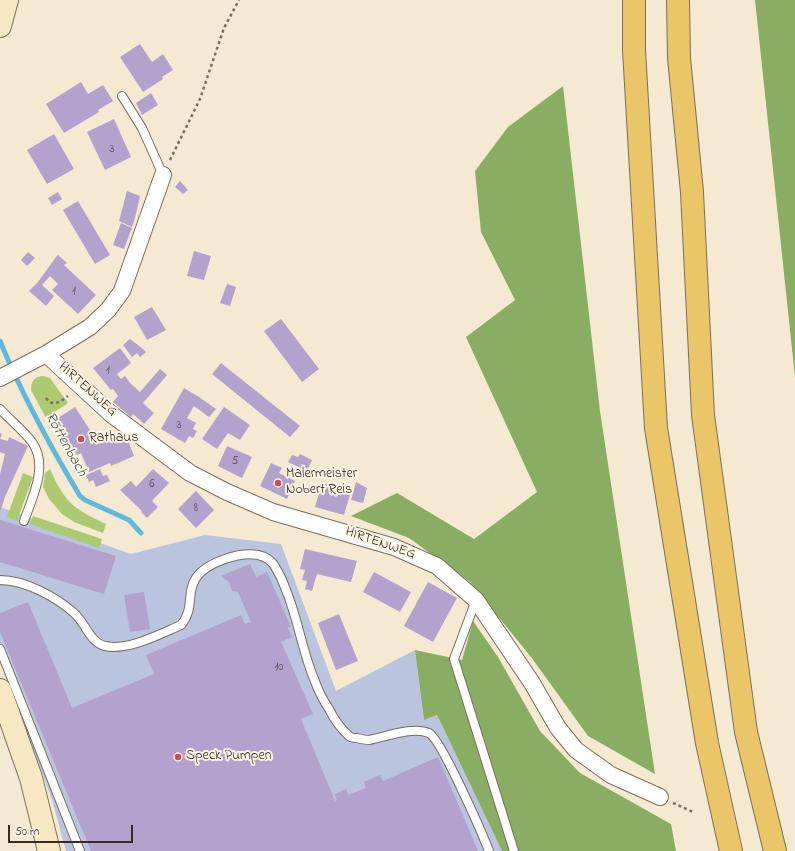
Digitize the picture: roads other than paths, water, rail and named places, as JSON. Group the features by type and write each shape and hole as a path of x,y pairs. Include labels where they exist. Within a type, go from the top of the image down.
{"highway":[{"path":"634,0 634,58 656,428 707,743 732,851"},
{"path":"678,0 679,58 692,192 703,415 746,732 775,851"}],"main road":[{"path":"0,26 7,0"},
{"path":"0,690 31,778 49,851"}],"street":[{"path":"0,378 46,354 90,327 108,310 122,291 163,175"},
{"name":"HIRTENWEG","path":"46,354 111,414 190,473 227,492 273,512 394,547 437,566 476,600 532,683 558,728 576,750 611,774 660,797"}],"lane":[{"path":"122,96 142,128 163,175"},
{"path":"0,409 32,443 38,455 39,476 24,521"},
{"path":"0,580 10,580 41,590 75,614 94,640 104,646 124,647 181,625 187,619 194,581 201,572 213,564 231,557 245,554 267,558 274,565 281,577 293,606 313,679 336,722 350,737 367,740 418,730 429,734 437,741 446,756 489,851"},
{"path":"476,600 454,659 514,851"},
{"path":"0,649 80,851"}],"waterway":[{"name":"Röttenbach","path":"0,341 37,420 80,496 85,500 129,520 141,533"}],"place":[{"name":"Rathaus","path":"81,439"},
{"name":"Malermeister Nobert Reis","path":"278,483"},
{"name":"Speck Pumpen","path":"178,757"}]}
